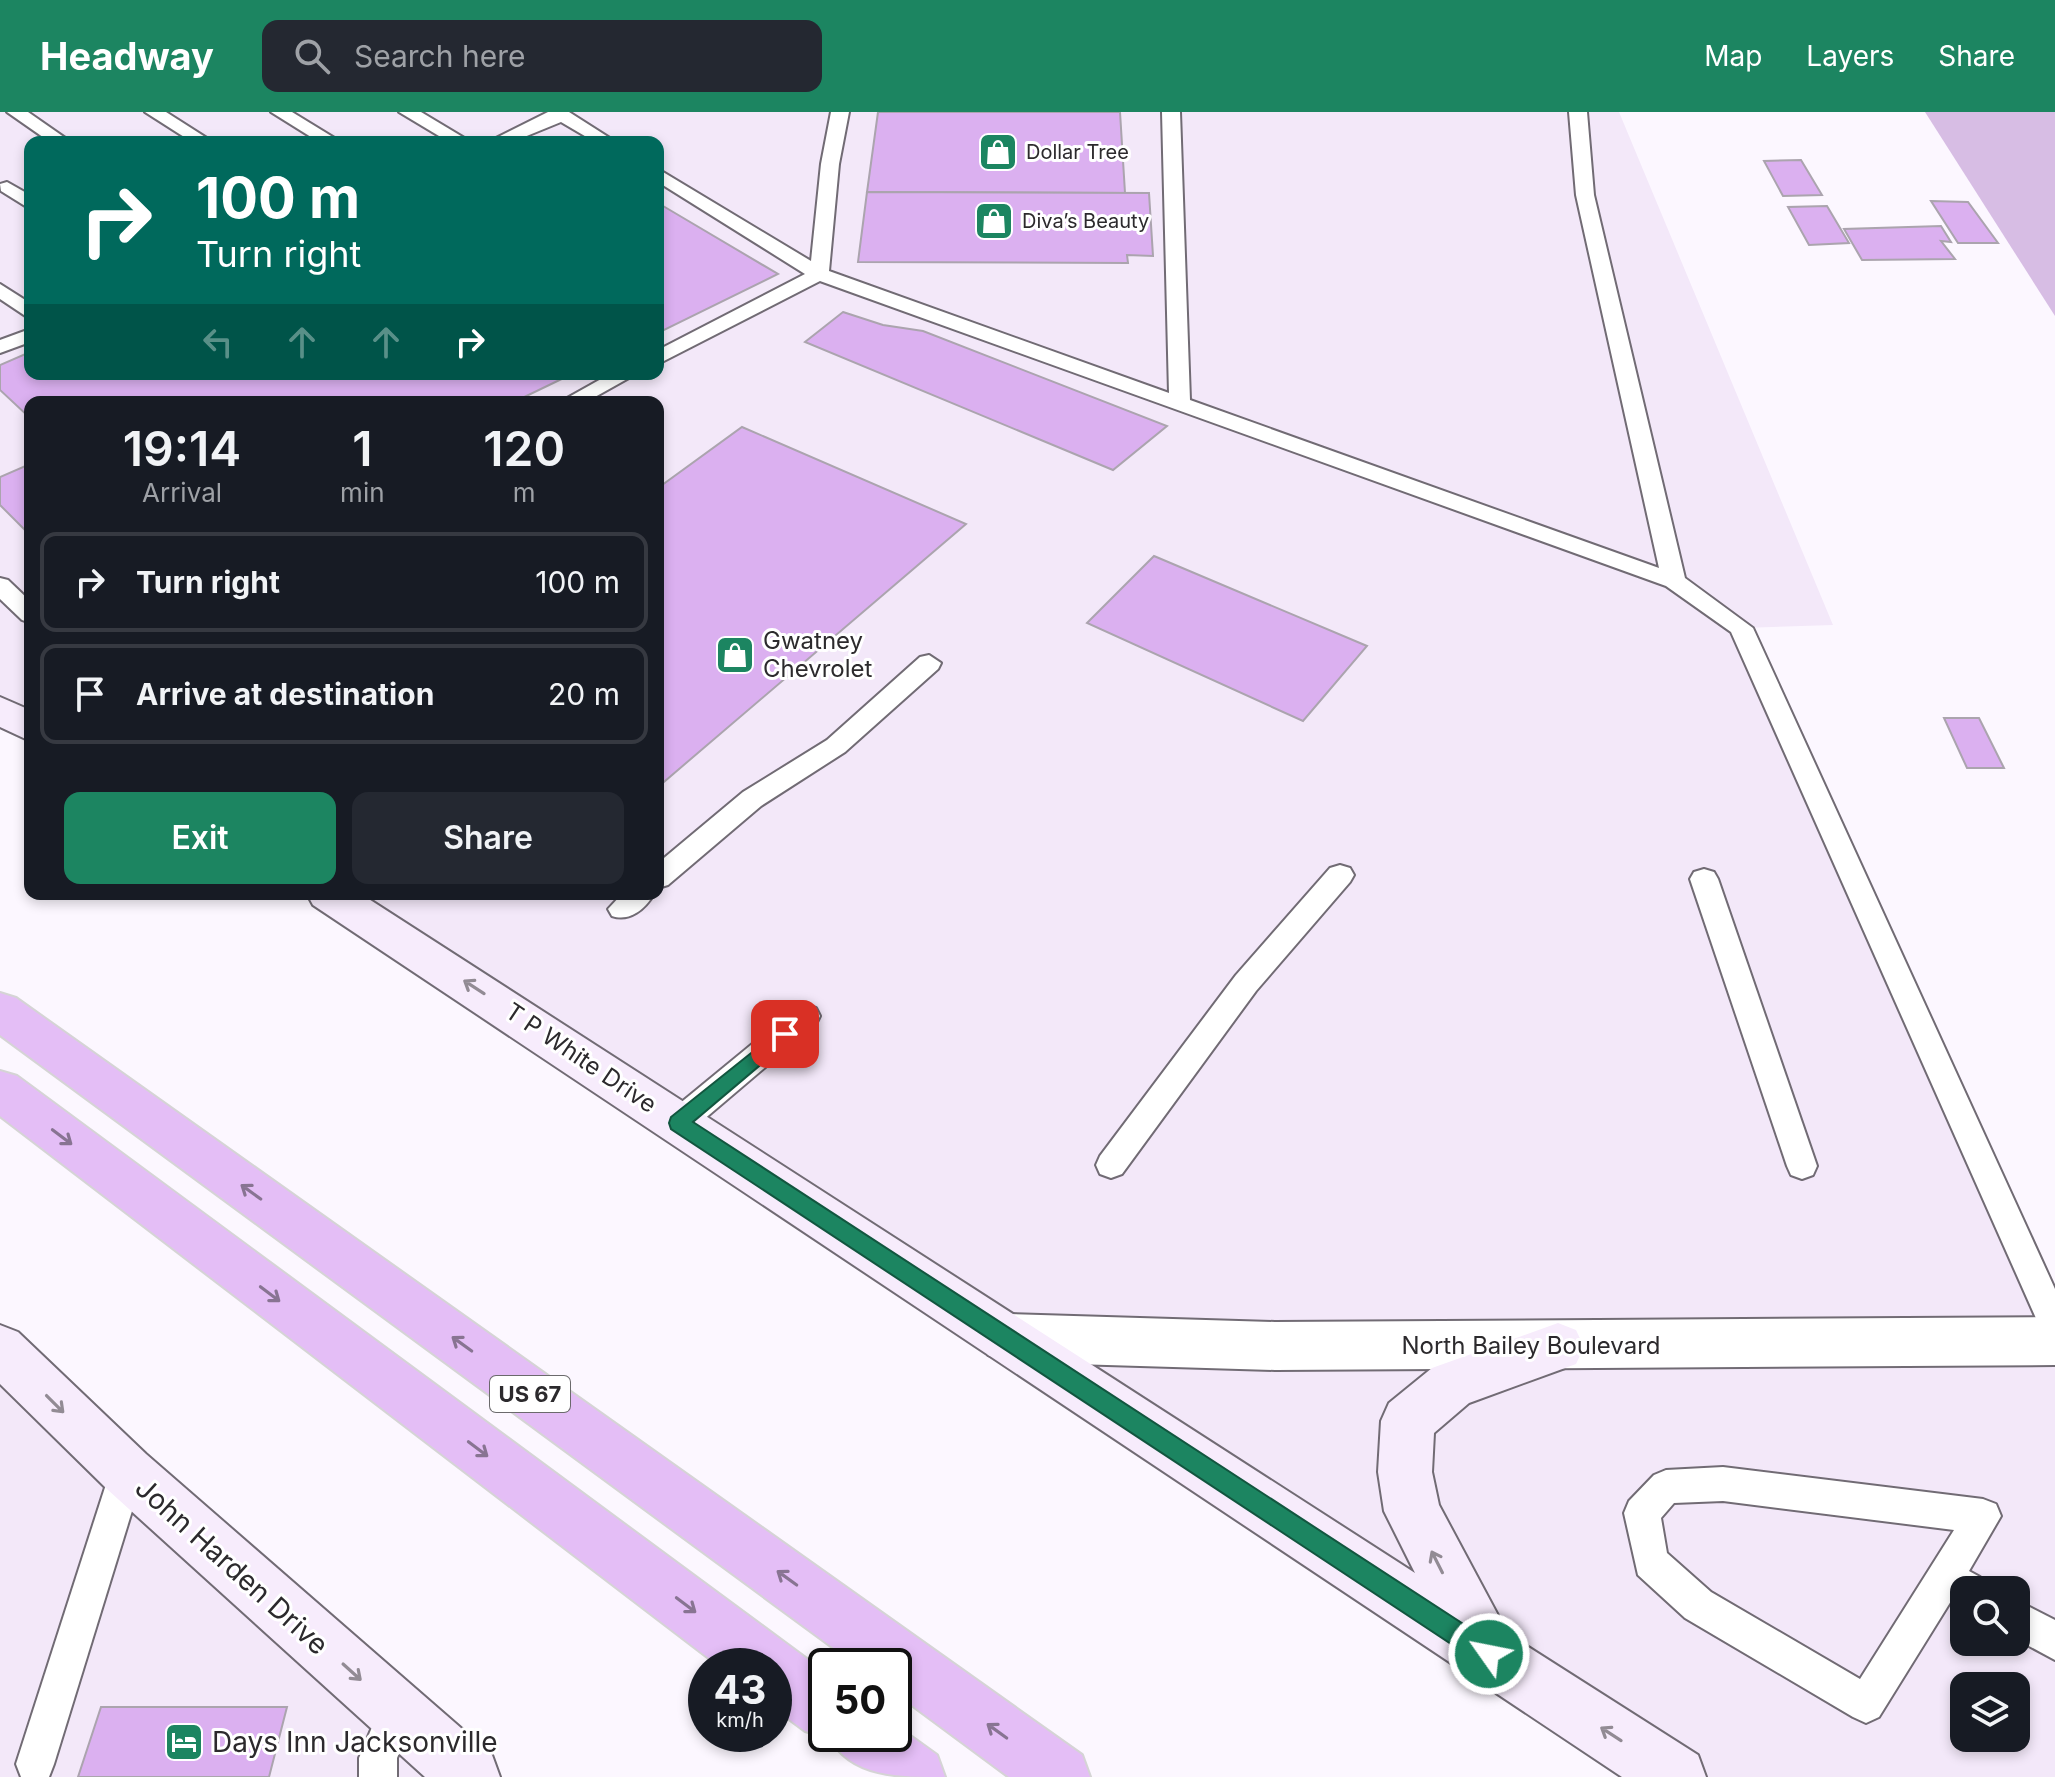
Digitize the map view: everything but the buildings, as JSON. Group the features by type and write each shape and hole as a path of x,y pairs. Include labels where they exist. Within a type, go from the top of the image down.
{"highway":[{"name":"US 67","path":"0,1011 1060,1777"},
{"path":"0,1090 743,1648"},
{"path":"882,1752 915,1777"}],"main road":[{"path":"0,710 24,724"},
{"name":"T P White Drive","path":"337,900 1676,1777"},
{"path":"1489,1654 1412,1511 1405,1472 1408,1421 1451,1385 1558,1347"},
{"name":"John Harden Drive","path":"0,1349 127,1472 470,1777"}],"street":[{"name":"North Bailey Boulevard","path":"1006,1338 1275,1346 1558,1347 2055,1341"}],"lane":[{"path":"16,112 53,136"},
{"path":"154,112 194,136"},
{"path":"280,112 322,136"},
{"path":"408,112 451,136"},
{"path":"819,274 830,164 840,112"},
{"path":"1171,112 1180,404"},
{"path":"1578,112 1585,195 1674,581"},
{"path":"510,136 560,113 597,136"},
{"path":"664,178 819,274 1674,581 1741,628 2055,1325"},
{"path":"2,187 24,200"},
{"path":"664,355 819,274"},
{"path":"0,290 24,308"},
{"path":"0,347 24,337"},
{"path":"582,396 614,380"},
{"path":"0,585 24,609"},
{"path":"664,873 752,799 836,746 929,663"},
{"path":"1111,1165 1246,983 1340,875"},
{"path":"1704,879 1802,1166"},
{"path":"678,1123 806,1016"},
{"path":"35,1764 127,1472"},
{"path":"1723,1484 1983,1516 1955,1583 1866,1704 1698,1605 1651,1562 1642,1513 1666,1487 1723,1484"},
{"path":"2030,1626 2055,1641"},
{"path":"378,1777 378,1758 397,1712"}],"shaded area":[{"path":"0,112 1619,112 1833,625 1742,628 2055,1325 2055,1777 1690,1777 337,900 664,900 664,396 24,396 24,724 0,710"},
{"path":"1925,112 2055,112 2055,316"},
{"path":"0,1349 470,1777 0,1777"}],"place":[{"name":"Dollar Tree","path":"998,152"},
{"name":"Diva’s Beauty","path":"994,221"},
{"name":"Gwatney Chevrolet","path":"735,655"},
{"name":"Days Inn Jacksonville","path":"184,1742"}],"route":[{"path":"785,1034 678,1123 1489,1654"}]}
